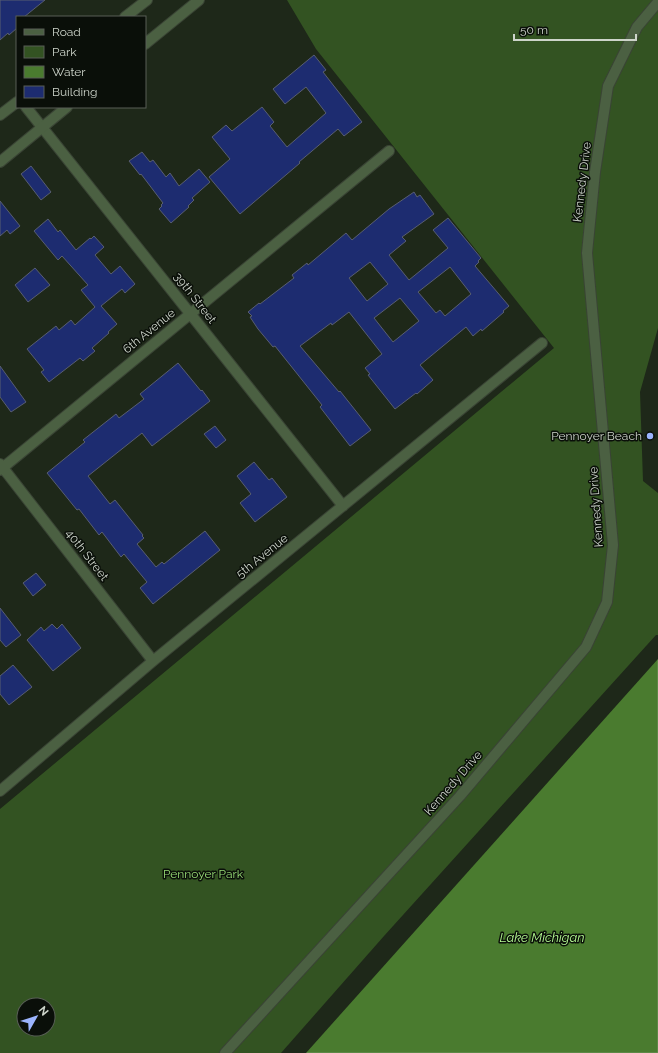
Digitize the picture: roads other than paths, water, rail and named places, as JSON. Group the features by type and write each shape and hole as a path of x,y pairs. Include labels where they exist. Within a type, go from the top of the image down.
{"street":[{"path":"126,16 146,0"},
{"path":"146,43 199,0"},
{"name":"Kennedy Drive","path":"225,1053 460,796 586,648 607,602 613,545 587,253 595,172 608,86 637,27 658,2"},
{"path":"0,115 16,103"},
{"name":"39th Street","path":"27,108 343,506"},
{"path":"0,162 66,108"},
{"name":"6th Avenue","path":"1,467 191,314 389,151"},
{"name":"5th Avenue","path":"0,791 154,661 542,343"},
{"name":"40th Street","path":"1,467 154,661"}],"water":[{"name":"Lake Michigan","path":"658,637 658,1053 283,1053"}],"place":[{"name":"Pennoyer Beach","path":"650,436"}],"park label":[{"name":"Pennoyer Park","path":"203,874"}]}
